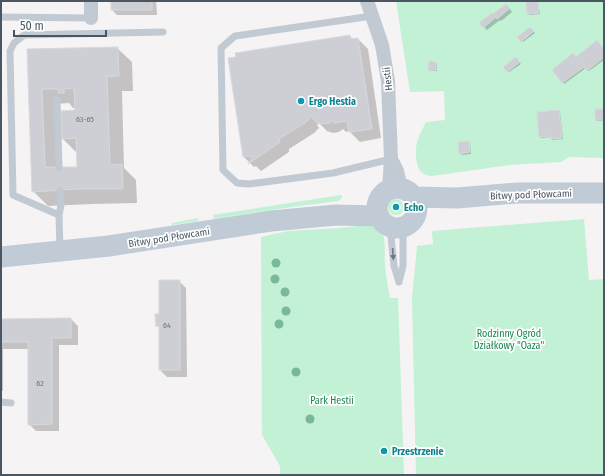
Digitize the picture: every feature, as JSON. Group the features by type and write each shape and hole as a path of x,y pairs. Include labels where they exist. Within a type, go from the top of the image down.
{"street":[{"path":"91,1 91,18"},
{"name":"Hestii","path":"367,1 382,45 386,65 391,159 397,171 396,207"},
{"name":"Bitwy pod Płowcami","path":"1,257 109,246 271,221 336,215 457,198 517,193 604,193"}],"lane":[{"path":"372,16 235,36 221,48 223,170 237,183 249,184 332,173 391,159"},
{"path":"1,17 91,18"},
{"path":"58,215 13,195 10,51 14,43 24,35 163,32"},
{"path":"57,100 59,167"},
{"path":"60,190 61,205 58,215 60,252"},
{"path":"396,207 403,266 399,282 394,266 396,207"},
{"path":"1,402 11,403"}],"green space":[{"path":"396,1 604,1 604,158 569,157 561,162 509,165 432,176 424,174 417,165 417,142 426,122 445,120 444,91 410,92"},
{"path":"341,195 342,198 338,201 214,219 213,215"},
{"path":"393,199 399,199 404,204 402,213 399,215 393,215 388,210 388,204"},
{"path":"198,218 198,221 172,225 172,223"},
{"name":"Rodzinny Ogród Działkowy \"Oaza\"","path":"584,219 589,280 604,279 604,475 416,475 412,298 417,246 433,244 432,231"},
{"name":"Park Hestii","path":"367,225 376,227 383,234 385,270 390,298 398,298 404,475 280,475 280,466 262,435 261,237 288,231"}],"building":[{"path":"111,1 152,1 152,10 111,10"},
{"path":"526,1 538,1 539,13 527,14"},
{"path":"506,4 510,8 483,28 479,23"},
{"path":"530,27 534,31 521,42 517,37"},
{"name":"Ergo Hestia","path":"350,35 351,39 358,38 372,129 349,132 347,121 333,123 335,122 333,120 329,123 322,124 316,122 311,117 310,113 308,115 310,118 305,123 279,139 280,142 248,164 251,160 251,156 243,157 228,58 236,57 235,53"},
{"path":"597,40 604,49 604,57 587,71 584,67 562,83 552,70 573,53 576,57"},
{"path":"118,47 119,76 107,77 110,165 122,164 123,189 77,189 32,192 27,49","holes":["74,88 75,110 61,111 62,139 76,138 77,167 45,167 42,89 58,89 58,93 64,93 64,89"]},
{"path":"516,57 520,62 507,72 503,67"},
{"path":"429,61 436,62 436,70 428,70"},
{"path":"595,109 604,109 604,120 595,120"},
{"path":"559,110 562,138 550,139 550,136 539,137 537,112"},
{"path":"469,141 470,152 459,154 458,142"},
{"path":"159,280 180,280 180,370 159,370 159,326 155,326 155,314 159,314"},
{"path":"71,318 71,338 52,338 52,424 28,425 28,342 1,342 1,319"}],"place":[{"name":"Ergo Hestia","path":"301,101"},
{"name":"Echo","path":"396,207"},
{"name":"Przestrzenie","path":"384,451"}]}
